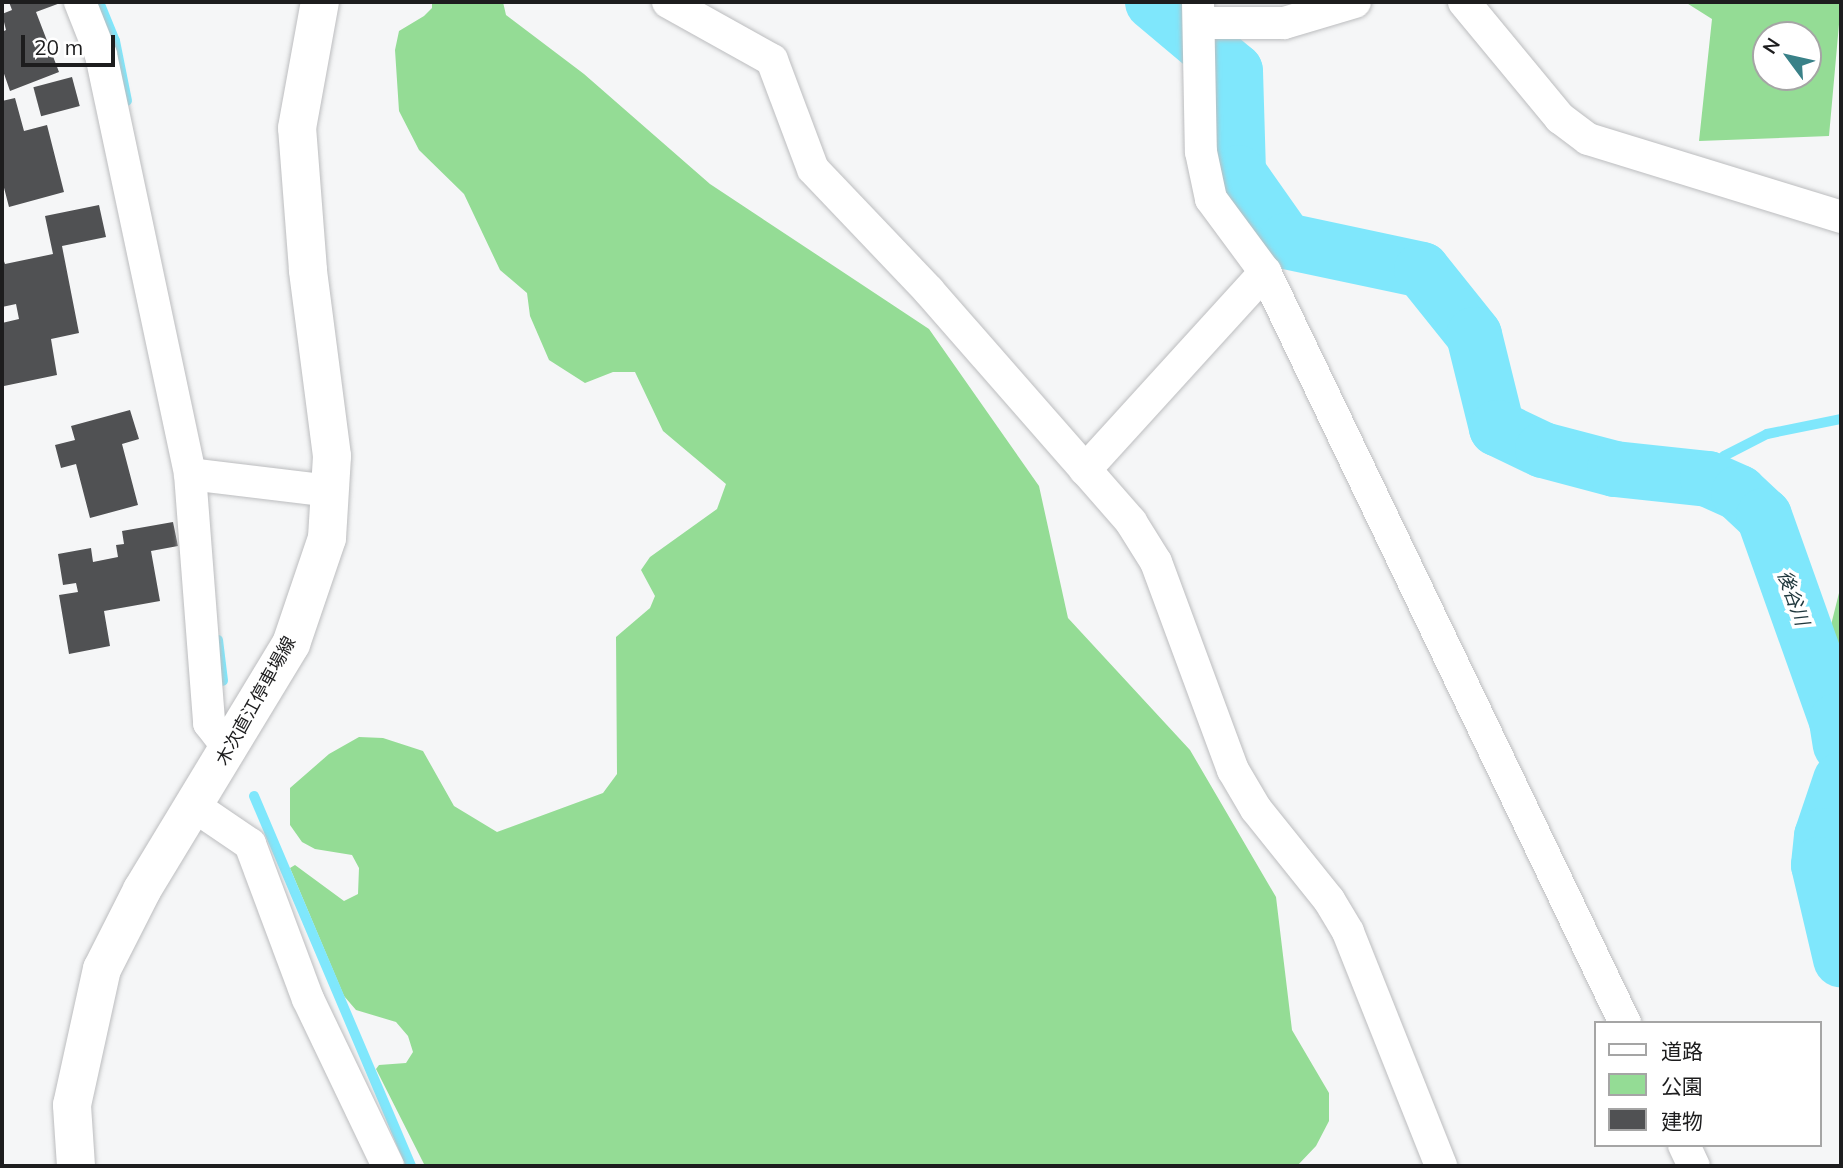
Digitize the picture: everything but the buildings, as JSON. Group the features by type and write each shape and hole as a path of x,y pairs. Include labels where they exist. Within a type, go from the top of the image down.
{"main road":[{"name":"木次直江停車場線","path":"76,1166 72,1105 102,969 142,890 230,750 291,644 327,538 332,456 307,270 297,128 320,2"}],"street":[{"path":"80,2 101,55 190,474 209,723 230,750"},
{"path":"668,2 772,60 813,169 929,291 1131,522 1156,562 1233,770 1256,809 1329,900 1348,932 1441,1166"},
{"path":"1355,2 1284,23 1200,26 1203,179 1211,199 1265,272 1624,1021"},
{"path":"1464,2 1560,118 1588,139 1841,217"},
{"path":"1085,470 1265,272"},
{"path":"190,474 330,491"},
{"path":"194,806 250,844 308,999 388,1166"},
{"path":"1685,1147 1694,1166"}],"green space":[{"path":"432,2 503,2 506,15 584,74 710,184 929,329 1039,486 1068,618 1190,750 1276,897 1292,1030 1329,1093 1329,1121 1316,1146 1297,1166 425,1166 376,1069 379,1065 406,1063 413,1052 408,1036 396,1022 356,1010 344,996 290,868 295,865 344,901 358,894 359,868 352,855 315,849 302,842 290,825 290,788 329,754 359,737 383,738 423,751 454,806 497,832 603,793 617,774 616,637 650,608 655,596 641,570 650,557 717,509 726,484 663,431 635,372 613,372 585,383 549,360 530,316 527,293 500,270 464,194 419,150 399,111 395,50 399,31 424,16 432,8"},
{"path":"1685,2 1841,2 1829,136 1699,141 1712,19"},
{"path":"1841,585 1841,707 1826,645"}],"waterway":[{"path":"99,2 115,41 127,101"},
{"path":"1153,2 1235,71 1238,173 1286,241 1422,270 1474,335 1497,428 1543,450 1615,469 1708,479 1739,493 1764,516 1837,721 1841,745"},
{"path":"1708,479 1724,456 1767,434 1841,419"},
{"path":"218,640 223,681"},
{"name":"後谷川","path":"1841,780 1822,836 1819,865 1841,959"},
{"path":"254,796 411,1166"}]}
